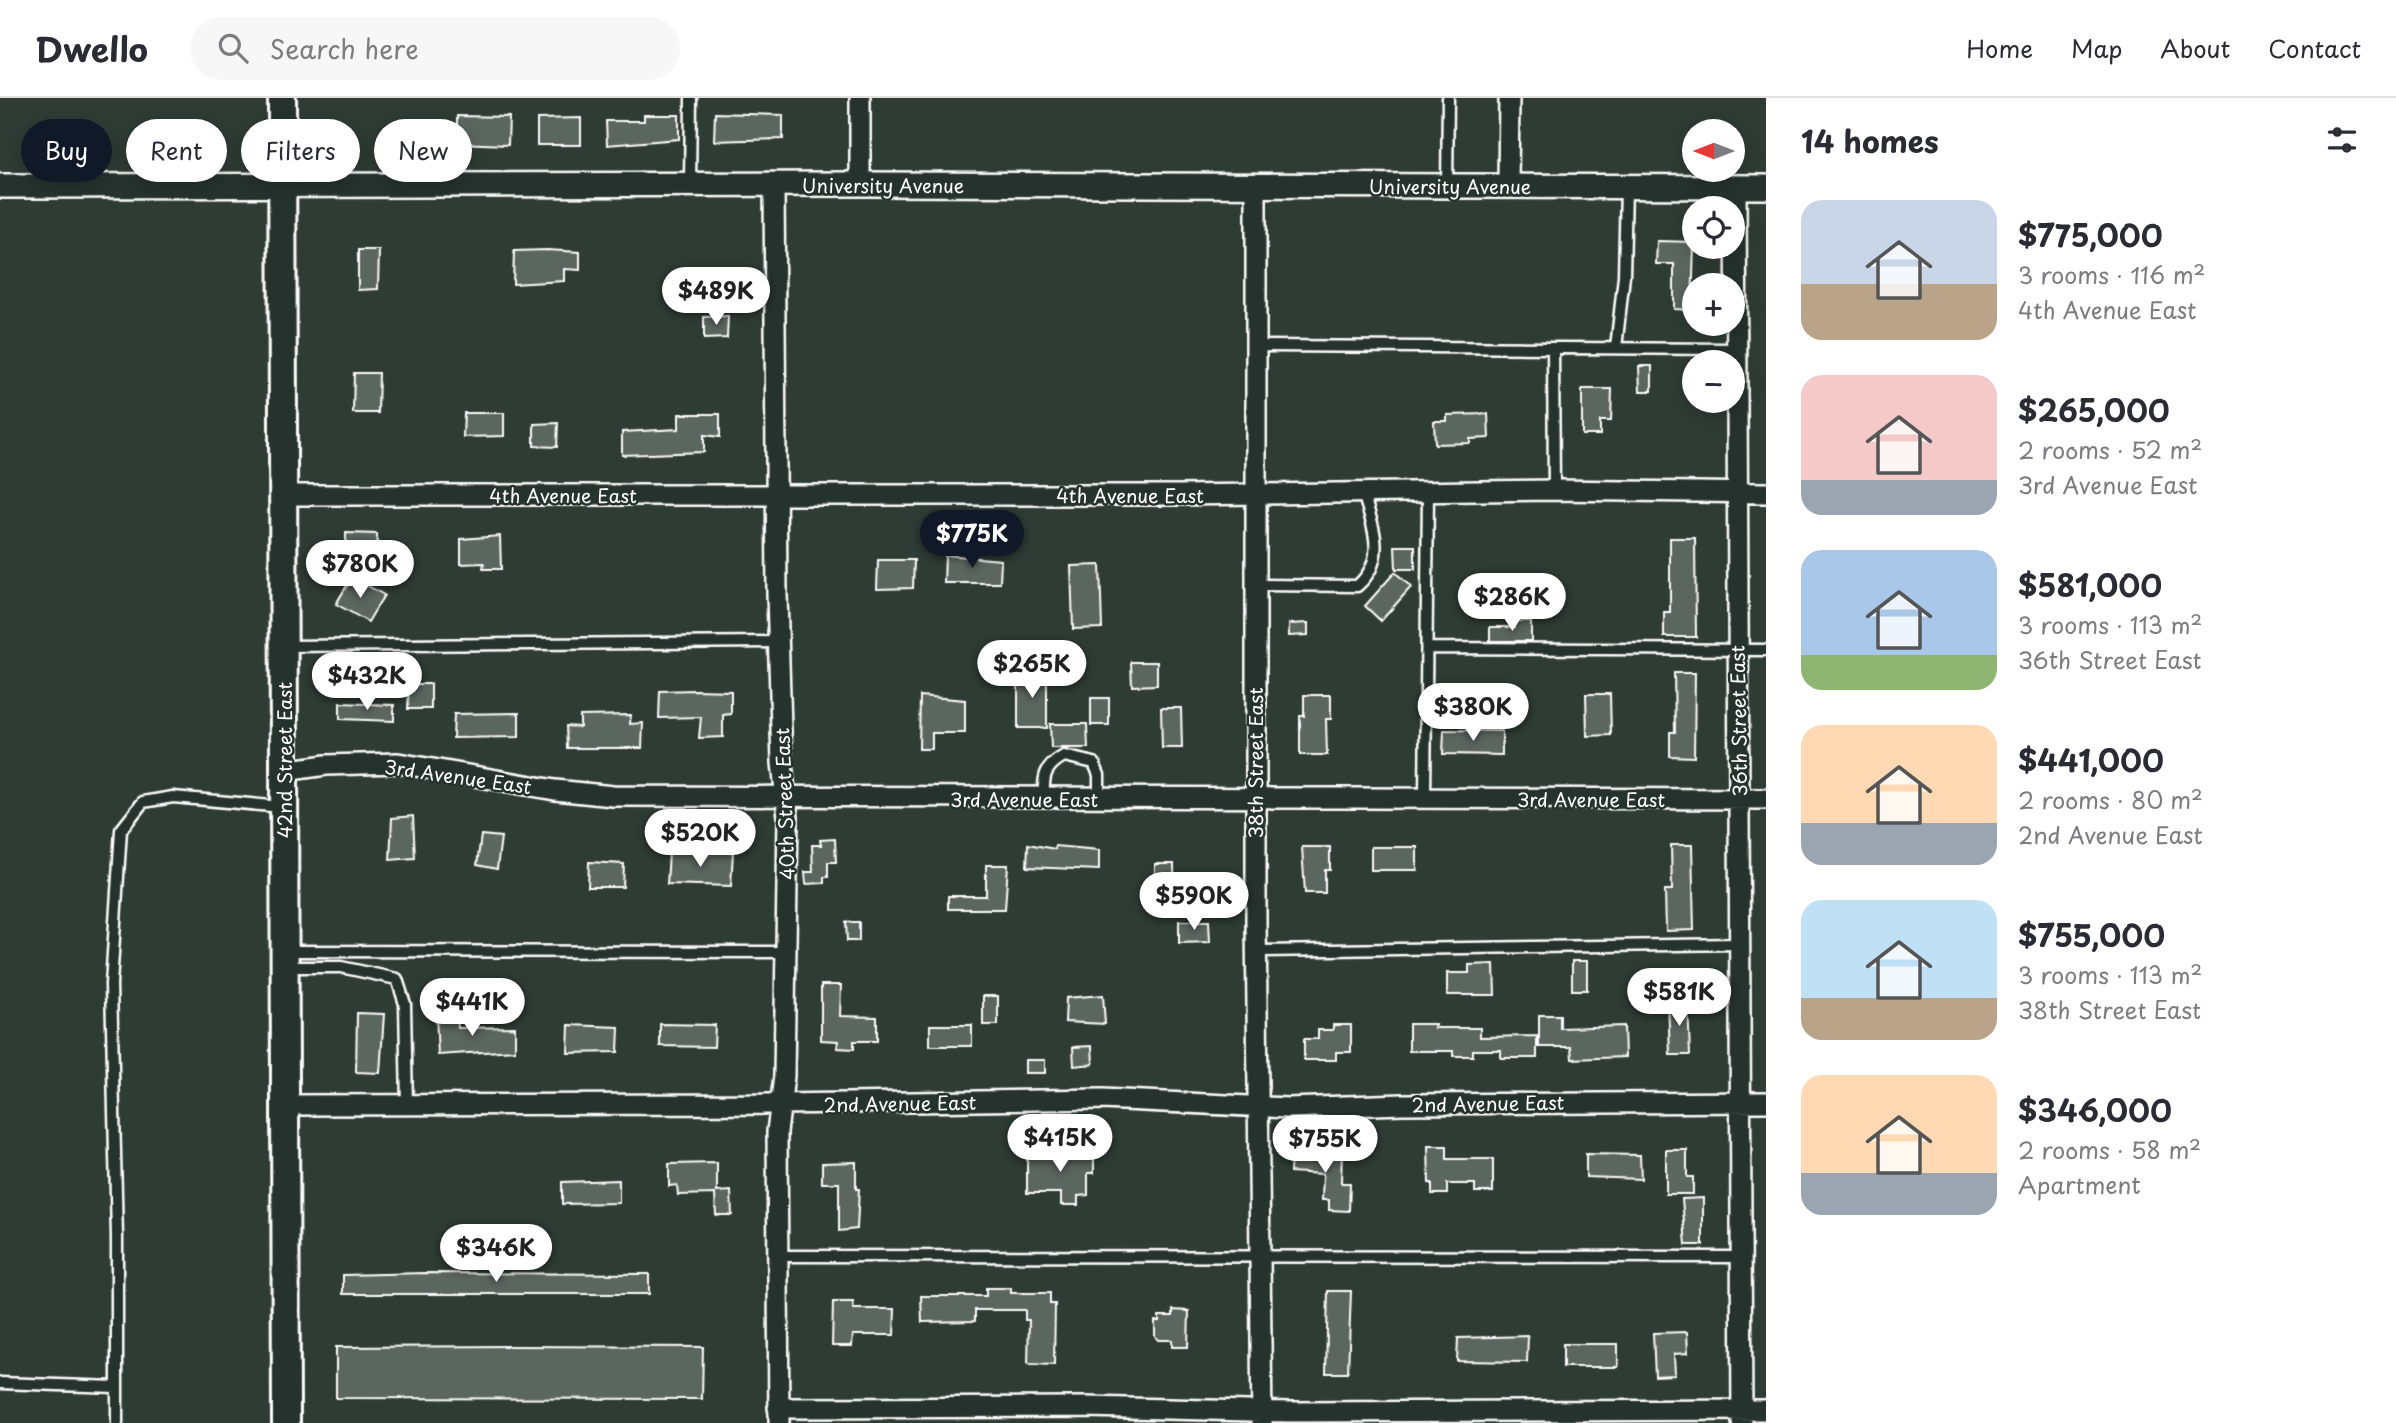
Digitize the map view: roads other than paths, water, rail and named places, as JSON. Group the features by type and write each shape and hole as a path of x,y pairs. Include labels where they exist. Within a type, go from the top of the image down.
{"main road":[{"name":"42nd Street East","path":"282,98 286,1423"}],"street":[{"path":"860,98 860,184"},
{"path":"1508,186 1509,98"},
{"name":"University Avenue","path":"0,186 282,188 860,184 1766,187"},
{"name":"40th Street East","path":"774,185 776,494 782,763 786,798 787,952 784,1076 777,1132 778,1415"},
{"name":"38th Street East","path":"1256,186 1255,797 1262,1417"},
{"name":"36th Street East","path":"1736,187 1742,1416"},
{"name":"4th Avenue East","path":"284,495 1554,491 1766,493"},
{"name":"3rd Avenue East","path":"284,771 326,765 398,763 555,790 613,796 1766,799"},
{"name":"2nd Avenue East","path":"285,1105 1102,1100 1257,1106 1766,1102"},
{"path":"778,1415 1086,1407 1262,1417 1742,1416 1766,1410"}],"lane":[{"path":"690,185 691,98"},
{"path":"1447,186 1448,98"},
{"path":"1616,348 1625,276 1626,187"},
{"path":"1254,346 1736,349"},
{"path":"1553,348 1554,491"},
{"path":"1425,798 1429,648 1428,492"},
{"path":"1254,585 1357,586 1370,575 1376,556 1374,533 1363,493"},
{"path":"284,646 779,642"},
{"path":"1429,648 1766,650"},
{"path":"1044,799 1044,777 1050,764 1064,756 1077,756 1094,763 1099,775 1100,799"},
{"path":"117,1423 111,984 121,830 143,802 156,799 173,797 284,807"},
{"path":"1256,951 1741,944"},
{"path":"285,959 787,952"},
{"path":"285,959 397,979 405,1004 407,1106"},
{"path":"778,1256 1741,1257"},
{"path":"0,1383 116,1387"}]}
